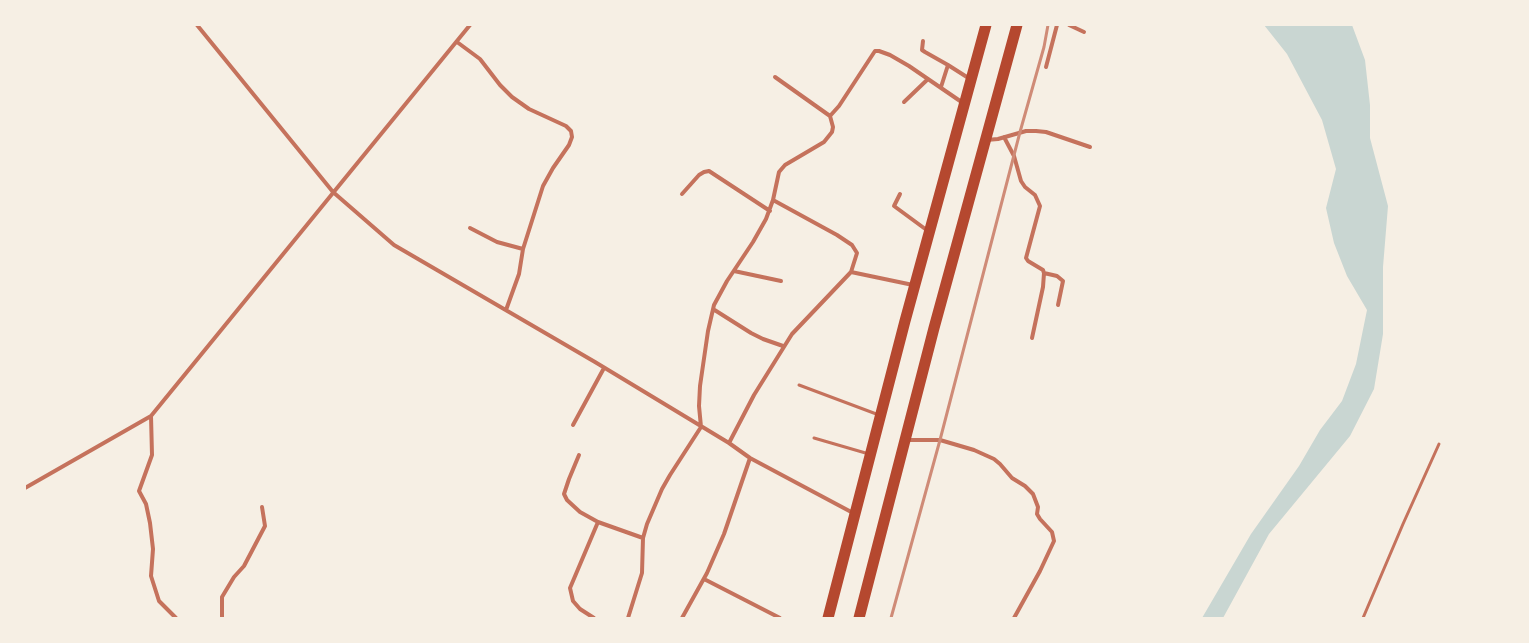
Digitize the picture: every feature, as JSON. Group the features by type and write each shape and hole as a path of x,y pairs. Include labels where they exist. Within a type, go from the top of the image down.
{"highway":[{"path":"828,618 880,416 986,25"},
{"path":"858,618 1017,25"}],"street":[{"path":"197,25 333,192 394,246 604,368 750,458 855,514"},
{"path":"25,488 151,416 470,25"},
{"path":"1046,66 1057,25"},
{"path":"1069,25 1084,32"},
{"path":"923,41 922,50 971,80"},
{"path":"457,42 480,59 500,85 512,97 529,108 566,126 571,131 572,137 569,145 543,186 522,249 519,274 506,310"},
{"path":"830,116 839,106 875,51 890,55 965,104"},
{"path":"941,87 948,65"},
{"path":"628,618 642,573 643,538 647,524 662,489 701,427 699,406 700,386 708,331 713,309 720,292 753,242 770,211 777,178 782,168 819,146 829,138 833,127 830,116 775,77"},
{"path":"904,102 928,79"},
{"path":"986,140 1036,130 1090,147"},
{"path":"1004,137 1014,156 1021,181 1035,195 1040,206 1026,258 1028,261 1043,270 1044,273 1057,276 1063,281 1058,305"},
{"path":"682,194 700,175 709,171 770,211"},
{"path":"900,194 894,206 930,232"},
{"path":"729,444 754,394 783,346 806,318 851,272 857,253 852,245 837,235 773,200"},
{"path":"470,228 497,242 522,249"},
{"path":"734,271 781,281"},
{"path":"851,272 915,286"},
{"path":"1032,338 1044,273"},
{"path":"713,309 751,333 783,346"},
{"path":"573,425 604,368"},
{"path":"151,416 152,455 139,491 146,504 150,523 153,549 151,576 159,601 176,618"},
{"path":"905,440 940,440 974,450 994,459 1012,478 1025,486 1033,494 1038,507 1040,519 1052,532 1054,541 1014,618"},
{"path":"579,455 564,494 567,500 573,506 598,522 643,538"},
{"path":"682,618 704,579 724,534 750,458"},
{"path":"222,618 222,597 234,578 244,566 265,526 262,507"},
{"path":"594,618 580,609 573,601 570,588 598,522"},
{"path":"704,579 780,618"}],"lane":[{"path":"799,385 880,416"},
{"path":"814,438 871,454"},
{"path":"1363,618 1439,444"}],"shaded area":[{"path":"1264,25 1352,25 1365,60 1370,105 1370,138 1388,206 1383,267 1383,334 1374,389 1350,436 1269,534 1223,618 1202,618 1251,534 1299,466 1320,430 1342,401 1356,364 1367,310 1347,276 1334,243 1326,208 1336,169 1322,120 1287,54"}],"railway":[{"path":"891,618 940,440 1020,132 1044,47 1048,25"}]}
